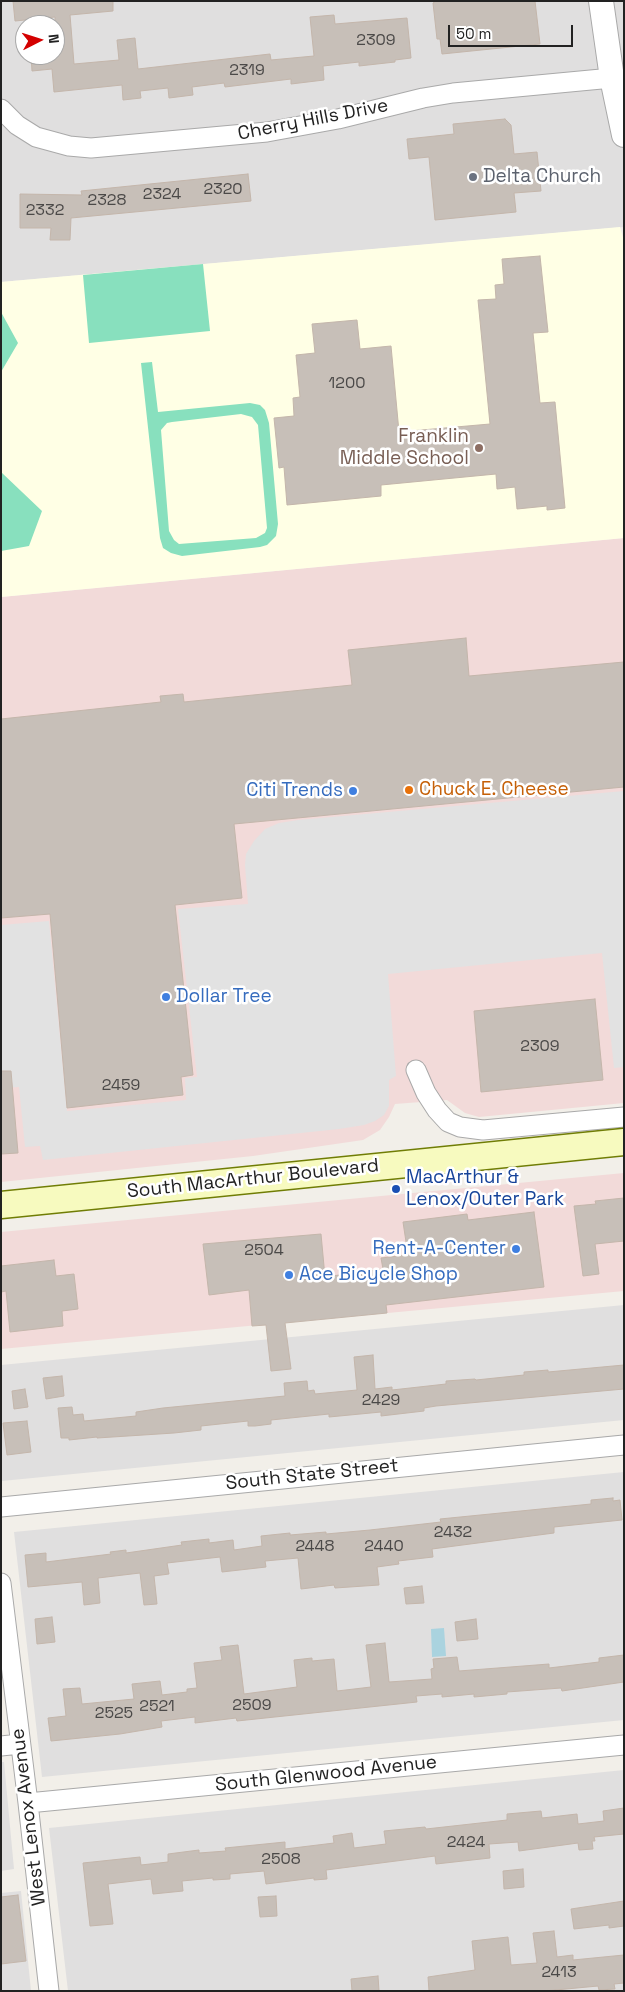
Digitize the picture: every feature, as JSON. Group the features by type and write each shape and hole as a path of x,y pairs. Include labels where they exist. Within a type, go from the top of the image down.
{"main road":[{"name":"South MacArthur Boulevard","path":"1,1205 624,1142"}],"street":[{"path":"600,1 612,78 624,135"},
{"name":"Cherry Hills Drive","path":"1,109 17,125 42,140 91,148 267,132 338,118 414,99 612,78"},
{"path":"416,1070 426,1094 437,1110 448,1122 460,1127 483,1130 624,1116"},
{"name":"South State Street","path":"1,1507 624,1445"},
{"name":"West Lenox Avenue","path":"1,1583 49,1991"},
{"path":"1,1746 20,1744"},
{"name":"South Glenwood Avenue","path":"28,1804 624,1745"}],"shaded area":[{"path":"1,1 624,1 624,227 1,282"},
{"path":"620,227 624,241 624,538 1,597 1,282"},
{"path":"624,538 624,1103 479,1117 465,1113 447,1100 395,1104 380,1130 363,1140 253,1156 1,1182 1,597"},
{"path":"624,791 624,1067 614,1068 602,953 388,974 396,1076 389,1080 389,1106 384,1115 375,1121 364,1125 339,1129 43,1160 40,1146 25,1147 19,1087 1,1088 1,925 49,921 67,1111 186,1100 185,1078 197,1077 178,909 248,904 246,854 265,829 279,823 298,820"},
{"path":"624,1173 624,1291 1,1349 1,1232"},
{"path":"624,1305 624,1420 2,1481 1,1365"},
{"path":"624,1472 624,1720 42,1777 14,1532"},
{"path":"1,1762 4,1762 14,1869 1,1871"},
{"path":"624,1770 624,1991 68,1991 49,1828"},
{"path":"21,1891 31,1991 1,1991 1,1893"}],"green space":[{"path":"203,264 210,331 89,343 83,275"},
{"path":"1,312 18,343 1,372"},
{"path":"152,362 158,412 250,403 260,405 265,410 269,423 278,524 276,536 267,545 182,556 171,553 163,548 160,538 141,363","holes":["241,414 252,417 258,425 267,528 265,533 256,538 179,544 174,540 169,531 161,430 167,423 172,422"]},
{"path":"1,472 42,511 29,546 1,551"}],"water":[{"path":"444,1628 446,1656 432,1657 431,1629"}],"building":[{"path":"13,1 113,1 113,11 70,15 74,64 119,60 117,40 135,38 138,69 270,54 271,60 314,56 310,17 334,15 335,24 407,18 411,58 395,60 395,62 359,66 359,62 323,66 324,80 291,84 291,79 225,87 224,83 192,87 193,95 169,98 168,88 140,91 141,98 123,100 122,85 54,92 52,69 32,71 32,65 65,65 65,15 15,15 15,21"},
{"path":"436,1 535,1 540,44 442,54 440,39 437,39 433,3"},
{"path":"505,119 511,125 514,154 537,152 541,191 514,193 516,212 435,220 429,157 409,159 407,139 454,134 453,124"},
{"path":"248,174 251,201 71,218 70,240 50,240 51,228 20,228 20,194 82,195 81,191"},
{"path":"540,256 548,332 533,333 540,403 555,402 565,508 547,510 547,506 517,509 515,487 497,489 496,474 381,485 381,496 287,505 284,467 279,468 274,418 294,416 293,398 300,397 296,355 315,353 312,324 357,320 360,349 391,346 399,432 490,424 478,300 496,299 495,285 504,284 502,259"},
{"path":"466,638 469,676 624,662 624,787 234,824 242,898 175,905 193,1075 181,1077 183,1095 67,1108 50,914 1,918 1,719 161,702 160,696 183,694 184,702 352,685 348,650"},
{"path":"595,999 603,1080 481,1092 474,1011"},
{"path":"1,1071 11,1071 18,1153 1,1154"},
{"path":"624,1198 624,1241 595,1244 599,1274 583,1276 574,1206 596,1204 595,1201"},
{"path":"534,1212 544,1287 386,1305 387,1313 285,1323 291,1369 271,1371 266,1325 252,1326 249,1290 209,1295 203,1244 321,1234 325,1277 383,1269 381,1258 408,1255 403,1222 467,1214 468,1220"},
{"path":"54,1260 56,1276 74,1274 78,1309 62,1311 63,1326 10,1332 6,1291 1,1292 1,1266"},
{"path":"373,1355 375,1389 392,1387 392,1390 446,1384 446,1381 524,1375 524,1372 548,1370 548,1372 624,1365 624,1389 436,1406 424,1408 424,1411 381,1416 381,1412 329,1417 329,1414 271,1420 271,1424 255,1426 248,1426 248,1421 201,1426 201,1430 174,1433 69,1440 69,1438 61,1438 58,1408 72,1407 73,1415 83,1414 84,1421 136,1416 136,1412 163,1408 285,1396 284,1383 307,1381 308,1391 314,1390 315,1394 357,1390 354,1357"},
{"path":"62,1376 64,1396 46,1399 43,1378"},
{"path":"25,1389 28,1407 14,1409 12,1391"},
{"path":"27,1421 31,1452 7,1455 3,1423"},
{"path":"613,1498 613,1501 620,1500 622,1520 554,1527 554,1533 432,1549 433,1557 398,1561 399,1564 377,1567 379,1585 335,1588 334,1585 301,1589 298,1558 265,1561 266,1567 222,1572 220,1557 167,1563 169,1574 154,1576 157,1604 144,1605 140,1573 98,1578 100,1603 84,1605 82,1582 28,1587 25,1555 46,1553 46,1562 111,1554 110,1552 126,1550 126,1553 182,1545 181,1542 209,1539 209,1543 233,1540 234,1550 262,1546 261,1536 290,1533 290,1535 326,1532 326,1534 370,1530 441,1522 440,1519 591,1504 591,1500"},
{"path":"422,1586 424,1603 406,1604 404,1588"},
{"path":"52,1617 55,1642 37,1644 35,1619"},
{"path":"476,1619 478,1639 457,1641 455,1622"},
{"path":"385,1643 389,1682 432,1679 433,1659 457,1657 459,1671 549,1664 549,1668 599,1662 599,1658 624,1655 624,1682 562,1691 561,1688 507,1692 507,1694 474,1697 474,1694 442,1697 442,1694 416,1696 417,1702 237,1721 236,1718 195,1723 195,1717 161,1721 162,1727 120,1734 51,1741 48,1718 66,1716 63,1689 80,1688 82,1704 134,1699 132,1684 160,1681 162,1695 187,1692 187,1689 197,1688 194,1663 222,1660 220,1647 238,1645 244,1694 297,1687 294,1660 312,1658 312,1661 334,1659 337,1691 371,1687 366,1645"},
{"path":"624,1808 624,1834 594,1837 595,1841 592,1841 593,1849 579,1850 578,1843 519,1851 518,1842 489,1844 490,1858 436,1864 435,1856 326,1870 327,1879 314,1880 314,1878 266,1884 264,1871 230,1874 230,1879 213,1880 213,1878 182,1881 183,1891 153,1894 151,1879 108,1884 113,1924 90,1926 83,1863 140,1857 141,1865 168,1862 168,1854 199,1850 199,1853 226,1851 225,1848 285,1842 285,1849 334,1843 333,1836 352,1833 354,1848 386,1844 384,1831 425,1827 426,1829 507,1820 507,1814 541,1811 542,1818 577,1814 578,1824 604,1821 603,1811"},
{"path":"523,1869 524,1887 504,1889 503,1871"},
{"path":"18,1895 26,1961 1,1964 1,1897"},
{"path":"276,1896 277,1916 260,1917 258,1897"},
{"path":"624,1901 624,1926 609,1928 609,1925 574,1929 571,1909"},
{"path":"554,1931 557,1957 573,1955 573,1960 624,1955 624,1983 614,1984 615,1989 599,1990 598,1986 545,1991 429,1991 428,1977 475,1970 472,1941 508,1937 511,1965 537,1963 533,1933"},
{"path":"378,1976 379,1991 352,1991 351,1979"}],"place":[{"name":"Delta Church","path":"473,177"},
{"name":"Franklin Middle School","path":"479,448"},
{"name":"Chuck E. Cheese","path":"409,790"},
{"name":"Citi Trends","path":"353,791"},
{"name":"Dollar Tree","path":"166,997"},
{"name":"MacArthur & Lenox/Outer Park","path":"396,1189"},
{"name":"Rent-A-Center","path":"516,1249"},
{"name":"Ace Bicycle Shop","path":"289,1275"}]}
